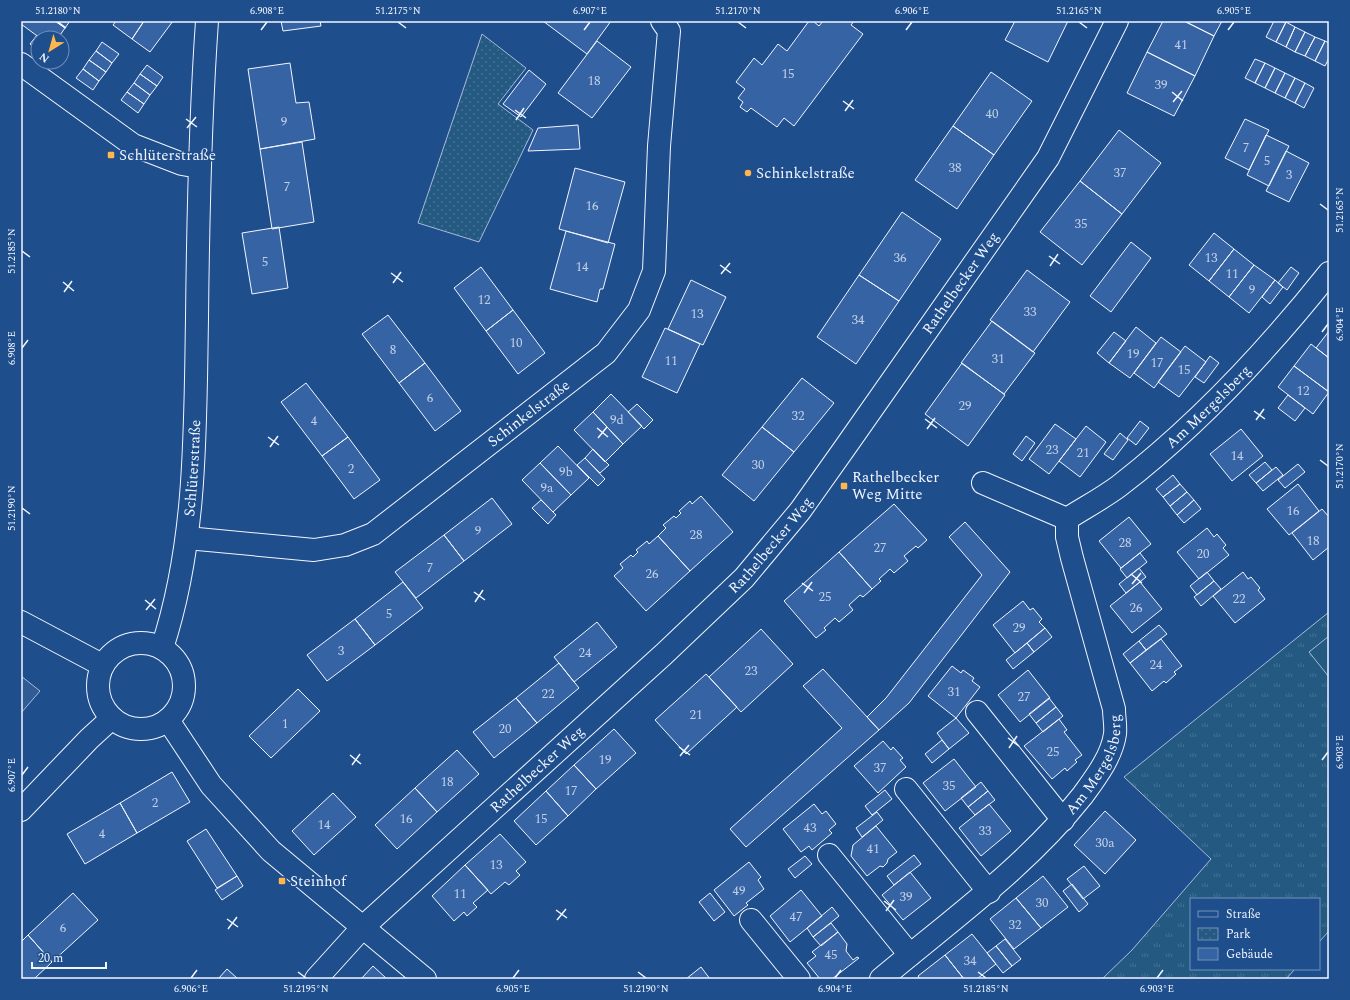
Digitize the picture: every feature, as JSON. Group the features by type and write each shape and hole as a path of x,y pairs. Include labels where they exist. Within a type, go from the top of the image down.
{"street":[{"name":"Schlüterstraße","path":"162,648 174,611 187,538 194,443 199,167 207,21"},
{"name":"Rathelbecker Weg","path":"316,979 363,927 664,654 749,572 800,511 1048,158 1117,21"},
{"name":"Schinkelstraße","path":"187,538 314,550 345,545 373,534 606,353 639,310 654,271 659,146 671,24"},
{"path":"21,64 133,144 182,164 199,167"},
{"name":"Am Mergelsberg","path":"881,979 989,892 1063,820 1098,774 1109,754 1115,733 1114,709 1072,558 1067,537 1067,519 1118,487 1176,440 1244,372 1301,308 1329,273"},
{"path":"983,483 1067,519"},
{"path":"21,622 102,665"},
{"path":"140,642 162,648 173,657 181,669 184,683 183,697 177,710 168,720 153,728 136,729 123,726 112,718 103,707 98,693 98,678 102,665 113,652 128,644 140,642"},
{"name":"Am Mergelsberg","path":"977,712 1063,820"},
{"path":"21,810 112,718"},
{"path":"168,720 211,785 271,851 425,979"},
{"path":"906,789 989,892"},
{"path":"829,855 910,955"},
{"path":"752,920 799,979"}],"green space":[{"path":"482,34 526,68 498,104 533,130 479,242 418,223"},
{"path":"1329,612 1329,931 1320,941 1320,898 1190,898 1190,970 1294,970 1286,979 1102,979 1132,950 1211,859 1124,777"},
{"path":"1329,636 1329,677 1309,652"}],"shaded area":[{"path":"21,676 40,691 21,713"}],"building":[{"path":"21,21 55,21 65,28 64,30 30,31 21,24"},
{"path":"55,21 70,21 65,28"},
{"path":"116,21 144,21 132,39 113,25"},
{"path":"144,21 173,21 150,52 132,39"},
{"path":"281,21 320,21 321,26 283,31"},
{"path":"543,21 611,21 587,54"},
{"path":"809,21 813,21 819,26 823,21 854,21 851,25 863,34 794,126 784,118 777,127 751,108 747,112 740,107 743,102 738,98 745,89 736,82 754,58 762,65 778,44 787,51"},
{"path":"1015,21 1068,21 1048,62 1005,40"},
{"path":"1163,21 1184,21 1214,36 1195,76 1147,52"},
{"path":"1184,21 1222,21 1214,36"},
{"path":"1274,21 1286,22 1276,42 1266,37"},
{"path":"1286,22 1295,27 1286,47 1276,42"},
{"path":"1295,27 1305,32 1295,52 1286,47"},
{"path":"1305,32 1315,37 1305,56 1295,52"},
{"path":"1315,37 1325,41 1315,61 1305,56"},
{"path":"597,41 631,67 592,118 558,93"},
{"path":"1325,41 1329,43 1329,58 1325,66 1315,61"},
{"path":"102,42 119,54 112,63 96,51"},
{"path":"96,51 112,63 106,72 89,60"},
{"path":"1147,52 1195,76 1174,116 1127,93"},
{"path":"1255,59 1265,63 1255,83 1245,78"},
{"path":"89,60 106,72 99,81 83,69"},
{"path":"290,63 296,103 309,102 315,139 260,149 248,69"},
{"path":"1265,63 1275,68 1265,88 1255,83"},
{"path":"147,65 163,77 157,86 140,74"},
{"path":"1275,68 1285,73 1275,93 1265,88"},
{"path":"83,69 99,81 93,90 76,78"},
{"path":"529,70 546,84 521,117 503,104"},
{"path":"991,72 1032,101 994,155 953,126"},
{"path":"1285,73 1295,78 1285,98 1275,93"},
{"path":"140,74 157,86 150,95 134,83"},
{"path":"1295,78 1305,83 1295,103 1285,98"},
{"path":"134,83 150,95 144,104 127,92"},
{"path":"1305,83 1314,88 1304,108 1295,103"},
{"path":"127,92 144,104 138,113 121,100"},
{"path":"1245,119 1269,130 1249,170 1225,158"},
{"path":"578,125 580,149 528,151 538,128"},
{"path":"953,126 994,155 957,209 915,180"},
{"path":"1119,130 1161,163 1122,214 1080,181"},
{"path":"1266,135 1289,146 1269,186 1247,175"},
{"path":"302,142 314,222 272,229 260,149"},
{"path":"1286,151 1309,163 1289,202 1266,191"},
{"path":"575,168 625,182 608,243 559,229"},
{"path":"1080,181 1122,214 1082,265 1040,232"},
{"path":"902,212 941,239 899,301 859,275"},
{"path":"279,227 288,288 252,294 242,233"},
{"path":"566,231 615,244 603,289 600,289 597,302 550,289"},
{"path":"1214,233 1234,249 1209,281 1189,265"},
{"path":"1131,242 1151,258 1111,312 1090,296"},
{"path":"1234,249 1254,265 1229,297 1209,281"},
{"path":"1254,265 1275,280 1249,313 1229,297"},
{"path":"481,267 513,310 486,331 454,288"},
{"path":"1291,267 1299,273 1287,290 1278,283"},
{"path":"1027,270 1070,302 1033,352 990,320"},
{"path":"859,275 899,301 856,364 817,337"},
{"path":"691,280 726,297 703,345 668,329"},
{"path":"1275,280 1283,287 1270,304 1262,297"},
{"path":"513,310 545,353 518,374 486,331"},
{"path":"388,315 425,363 399,383 362,334"},
{"path":"992,321 1035,353 1004,394 961,363"},
{"path":"1136,327 1156,343 1130,378 1109,363"},
{"path":"665,328 700,344 677,393 642,377"},
{"path":"1329,331 1329,358 1316,348"},
{"path":"1114,332 1126,341 1109,363 1097,353"},
{"path":"1161,337 1181,352 1154,388 1134,373"},
{"path":"1311,344 1329,358 1329,392 1294,366"},
{"path":"1185,346 1206,362 1179,397 1158,382"},
{"path":"1210,356 1219,363 1204,383 1195,377"},
{"path":"425,363 461,411 435,431 399,383"},
{"path":"962,363 1005,395 968,446 925,414"},
{"path":"1294,366 1329,392 1313,414 1278,387"},
{"path":"802,378 834,403 794,452 762,427"},
{"path":"306,383 348,437 322,456 281,402"},
{"path":"611,394 642,426 623,444 593,412"},
{"path":"1288,395 1305,408 1295,421 1278,408"},
{"path":"637,404 653,420 644,429 628,412"},
{"path":"593,412 623,444 605,462 574,430"},
{"path":"1140,421 1149,428 1136,445 1127,438"},
{"path":"1055,424 1076,439 1049,474 1029,459"},
{"path":"1086,426 1106,442 1080,477 1059,461"},
{"path":"762,427 794,452 754,501 722,475"},
{"path":"1241,429 1263,456 1232,481 1210,454"},
{"path":"1120,433 1128,440 1113,460 1104,454"},
{"path":"1026,436 1035,443 1022,461 1013,454"},
{"path":"348,437 380,480 354,499 322,456"},
{"path":"558,446 589,478 571,495 540,463"},
{"path":"593,449 609,465 600,473 585,458"},
{"path":"585,458 605,479 598,486 577,465"},
{"path":"1265,462 1272,470 1256,483 1249,475"},
{"path":"540,463 571,495 553,512 522,480"},
{"path":"1298,464 1305,472 1285,488 1278,480"},
{"path":"1276,467 1283,475 1263,491 1256,483"},
{"path":"1173,475 1180,484 1163,497 1156,489"},
{"path":"1180,484 1187,492 1170,506 1163,497"},
{"path":"1298,484 1319,511 1289,535 1267,509"},
{"path":"1187,492 1194,500 1177,515 1170,506"},
{"path":"701,496 733,532 690,571 658,536 666,528 663,525 674,516 676,518 681,513 679,511 690,501 692,504"},
{"path":"492,498 512,524 464,561 444,535"},
{"path":"541,500 556,515 548,524 532,508"},
{"path":"1194,500 1201,509 1184,523 1177,515"},
{"path":"894,504 927,540 918,548 916,546 904,556 908,561 894,573 890,569 879,579 881,581 872,589 839,552"},
{"path":"1322,509 1329,517 1329,547 1313,560 1292,533"},
{"path":"1129,517 1151,544 1121,568 1099,541"},
{"path":"965,522 1010,572 909,703 879,730 867,717 886,698 982,575 949,537"},
{"path":"1207,528 1214,537 1217,534 1226,545 1223,548 1229,555 1199,579 1177,552"},
{"path":"444,535 464,561 416,598 395,572"},
{"path":"658,536 690,571 646,611 614,576 623,568 620,564 631,555 633,557 638,552 636,550 647,541 649,544"},
{"path":"839,552 872,589 863,597 860,595 849,605 853,610 839,622 835,618 824,628 826,630 816,638 784,601"},
{"path":"1140,553 1147,562 1127,578 1120,569"},
{"path":"1139,568 1146,577 1126,593 1119,584"},
{"path":"1207,572 1214,581 1197,595 1190,586"},
{"path":"1243,572 1248,579 1251,577 1260,588 1258,590 1265,599 1235,623 1213,596"},
{"path":"1214,581 1221,589 1201,606 1194,597"},
{"path":"403,582 423,608 375,645 355,619"},
{"path":"1140,582 1162,609 1132,633 1110,606"},
{"path":"1023,601 1030,610 1033,608 1042,619 1039,622 1045,628 1015,653 993,625"},
{"path":"355,619 375,645 327,681 307,655"},
{"path":"597,622 617,647 574,682 554,657"},
{"path":"1159,625 1167,634 1146,650 1139,641"},
{"path":"1045,628 1052,637 1034,652 1027,643"},
{"path":"761,629 793,664 741,712 709,677"},
{"path":"1161,639 1182,666 1174,672 1176,674 1166,683 1164,681 1152,691 1130,663"},
{"path":"1139,641 1146,650 1130,663 1123,654"},
{"path":"1027,643 1034,652 1013,669 1006,660"},
{"path":"559,663 579,688 537,723 516,698"},
{"path":"952,666 961,673 963,670 974,678 972,681 980,687 956,718 928,696"},
{"path":"823,669 879,730 746,847 730,829 842,728 803,686"},
{"path":"1028,670 1050,698 1020,722 998,695"},
{"path":"706,674 737,707 686,754 655,720"},
{"path":"298,689 320,711 271,758 249,736"},
{"path":"516,698 537,723 494,758 473,732"},
{"path":"1049,698 1056,707 1036,723 1029,714"},
{"path":"1056,707 1063,716 1043,732 1036,723"},
{"path":"956,718 969,733 949,749 937,733"},
{"path":"1059,719 1067,730 1064,732 1082,755 1075,760 1077,762 1067,771 1065,768 1052,779 1024,746"},
{"path":"614,729 636,753 596,789 574,765"},
{"path":"942,740 949,749 932,763 925,754"},
{"path":"883,741 891,750 893,747 903,758 900,760 906,767 878,793 854,766"},
{"path":"457,750 479,774 437,812 415,788"},
{"path":"954,759 976,787 945,811 923,783"},
{"path":"574,765 596,789 568,816 546,791"},
{"path":"172,772 190,802 137,833 120,803"},
{"path":"981,782 988,791 968,807 961,798"},
{"path":"415,788 437,812 397,849 375,825"},
{"path":"885,790 892,799 872,815 865,806"},
{"path":"546,791 568,816 536,845 514,821"},
{"path":"988,791 995,800 975,815 968,807"},
{"path":"333,793 356,817 314,855 292,831"},
{"path":"120,803 137,833 85,864 67,834"},
{"path":"814,804 822,814 826,811 836,824 829,830 832,833 812,850 809,846 801,852 783,829"},
{"path":"989,804 1011,831 981,856 959,828"},
{"path":"1105,811 1136,840 1105,874 1074,845"},
{"path":"877,812 883,820 862,837 856,828"},
{"path":"876,826 897,852 888,859 887,863 883,867 880,866 867,876 851,856 853,845"},
{"path":"206,829 237,876 217,888 187,841"},
{"path":"500,834 526,862 516,871 520,875 509,885 505,882 491,894 465,865"},
{"path":"914,855 921,864 894,885 887,876"},
{"path":"805,856 812,864 795,878 788,869"},
{"path":"749,862 761,877 758,880 764,889 746,903 748,905 734,916 714,890"},
{"path":"465,865 488,890 473,903 477,907 467,916 464,912 454,921 432,896"},
{"path":"1084,866 1100,886 1083,899 1067,879"},
{"path":"910,872 931,898 903,920 882,895"},
{"path":"237,876 243,886 222,900 215,890"},
{"path":"1043,876 1068,907 1041,928 1016,898"},
{"path":"1072,884 1088,904 1079,912 1063,891"},
{"path":"801,890 822,916 790,942 770,916"},
{"path":"73,893 98,920 52,962 28,935"},
{"path":"710,893 725,912 714,921 699,902"},
{"path":"1016,898 1041,928 1014,949 990,919"},
{"path":"832,907 839,916 813,937 807,928"},
{"path":"831,923 838,932 821,946 813,937"},
{"path":"838,932 847,944 846,951 853,960 857,957 859,958 832,979 820,979 807,963 816,956 812,952"},
{"path":"972,934 996,964 977,979 964,979 945,955"},
{"path":"28,935 52,962 34,979 21,979 21,942"},
{"path":"1005,939 1021,959 1012,966 996,946"},
{"path":"996,946 1012,966 1003,973 987,953"},
{"path":"945,955 964,979 920,979 918,976"},
{"path":"373,966 387,979 361,979"},
{"path":"701,967 710,979 686,979"},
{"path":"227,969 238,979 218,979"}],"place":[{"name":"Schlüterstraße","path":"111,155"},
{"name":"Schinkelstraße","path":"748,173"},
{"name":"Rathelbecker Weg Mitte","path":"844,486"},
{"name":"Steinhof","path":"282,881"}]}
